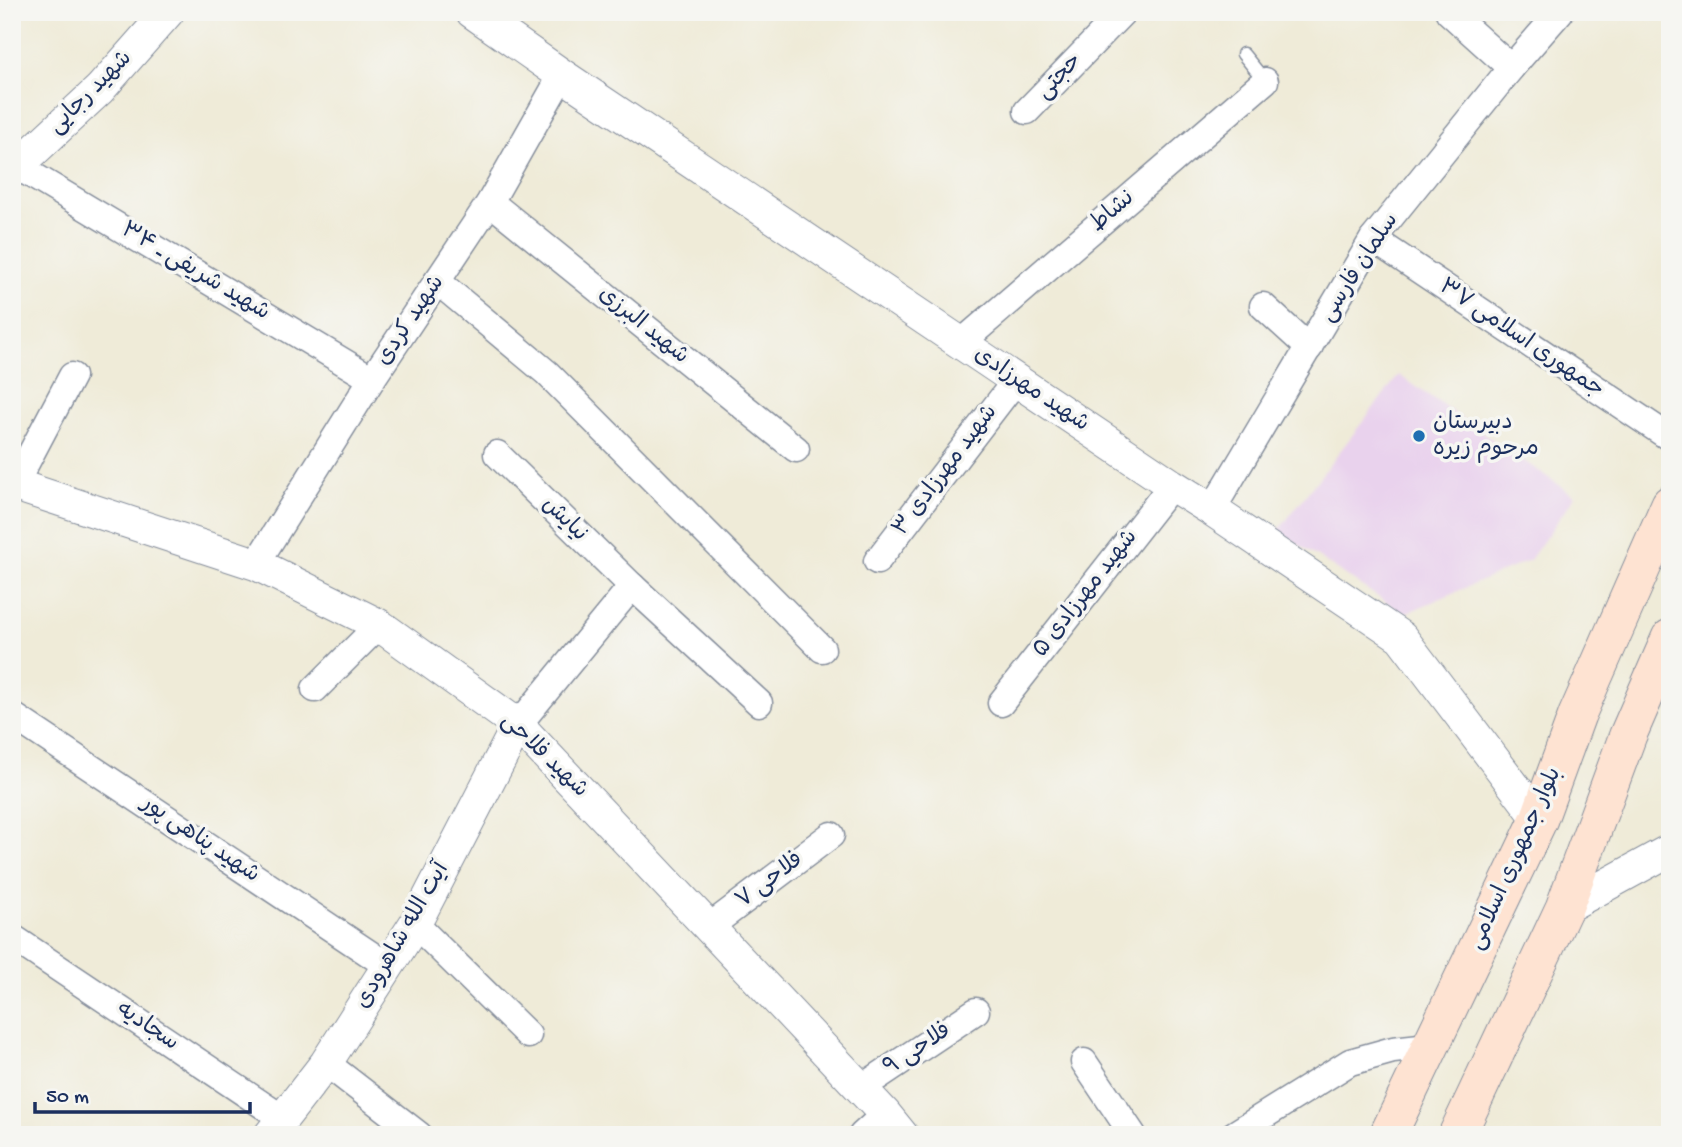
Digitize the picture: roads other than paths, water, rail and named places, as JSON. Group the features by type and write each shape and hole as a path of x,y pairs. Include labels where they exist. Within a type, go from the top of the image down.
{"main road":[{"name":"بلوار جمهوری اسلامی","path":"1388,1135 1539,819 1577,715 1670,504"},
{"path":"1621,612 1620,632 1633,647 1653,650 1670,638"},
{"path":"1457,1135 1564,908 1628,735 1670,638"},
{"path":"1577,715 1592,705 1610,705 1624,717 1628,735"}],"street":[{"name":"شهید رجایی","path":"15,168 100,89 168,12"},
{"name":"شهید مهرزادی","path":"472,12 1401,637 1539,819"},
{"path":"1449,12 1511,68"},
{"name":"سلمان فارسی","path":"1212,509 1373,239 1511,68 1560,12"},
{"name":"حجتی","path":"1027,111 1113,15"},
{"name":"شهید کردی","path":"256,564 372,379 490,202 562,75"},
{"name":"نشاط","path":"961,342 1265,81"},
{"name":"شهید شریفی ـ ۳۴","path":"15,168 372,379"},
{"name":"شهید البرزی","path":"490,202 796,449"},
{"name":"جمهوری اسلامی ۳۷","path":"1373,239 1670,438"},
{"path":"437,281 547,373 822,649"},
{"path":"1264,306 1309,348"},
{"path":"13,484 72,376"},
{"name":"شهید مهرزادی ۳","path":"877,561 1016,380"},
{"name":"نیایش","path":"497,454 632,586 759,703"},
{"name":"شهید فلاحی","path":"13,484 256,564 379,625 518,725 861,1088 883,1128"},
{"name":"شهید مهرزادی ۵","path":"1000,703 1172,485"},
{"path":"518,725 632,586"},
{"path":"315,689 379,625"},
{"name":"شهید پناهی پور","path":"12,715 387,966"},
{"name":"آیت الله شاهرودی","path":"276,1127 326,1063 415,924 518,725"},
{"name":"فلاحی ۷","path":"709,927 831,835"},
{"path":"1564,908 1670,850"},
{"path":"415,924 528,1035"},
{"name":"سجادیه","path":"12,937 276,1127"},
{"name":"فلاحی ۹","path":"861,1088 976,1011"},
{"path":"1233,1135 1350,1062 1392,1049 1429,1046"},
{"path":"1084,1062 1133,1135"},
{"path":"326,1063 419,1135"}],"lane":[{"path":"1243,54 1265,81"}],"place":[{"name":"دبیرستان مرحوم زیره","path":"1419,436"}]}
